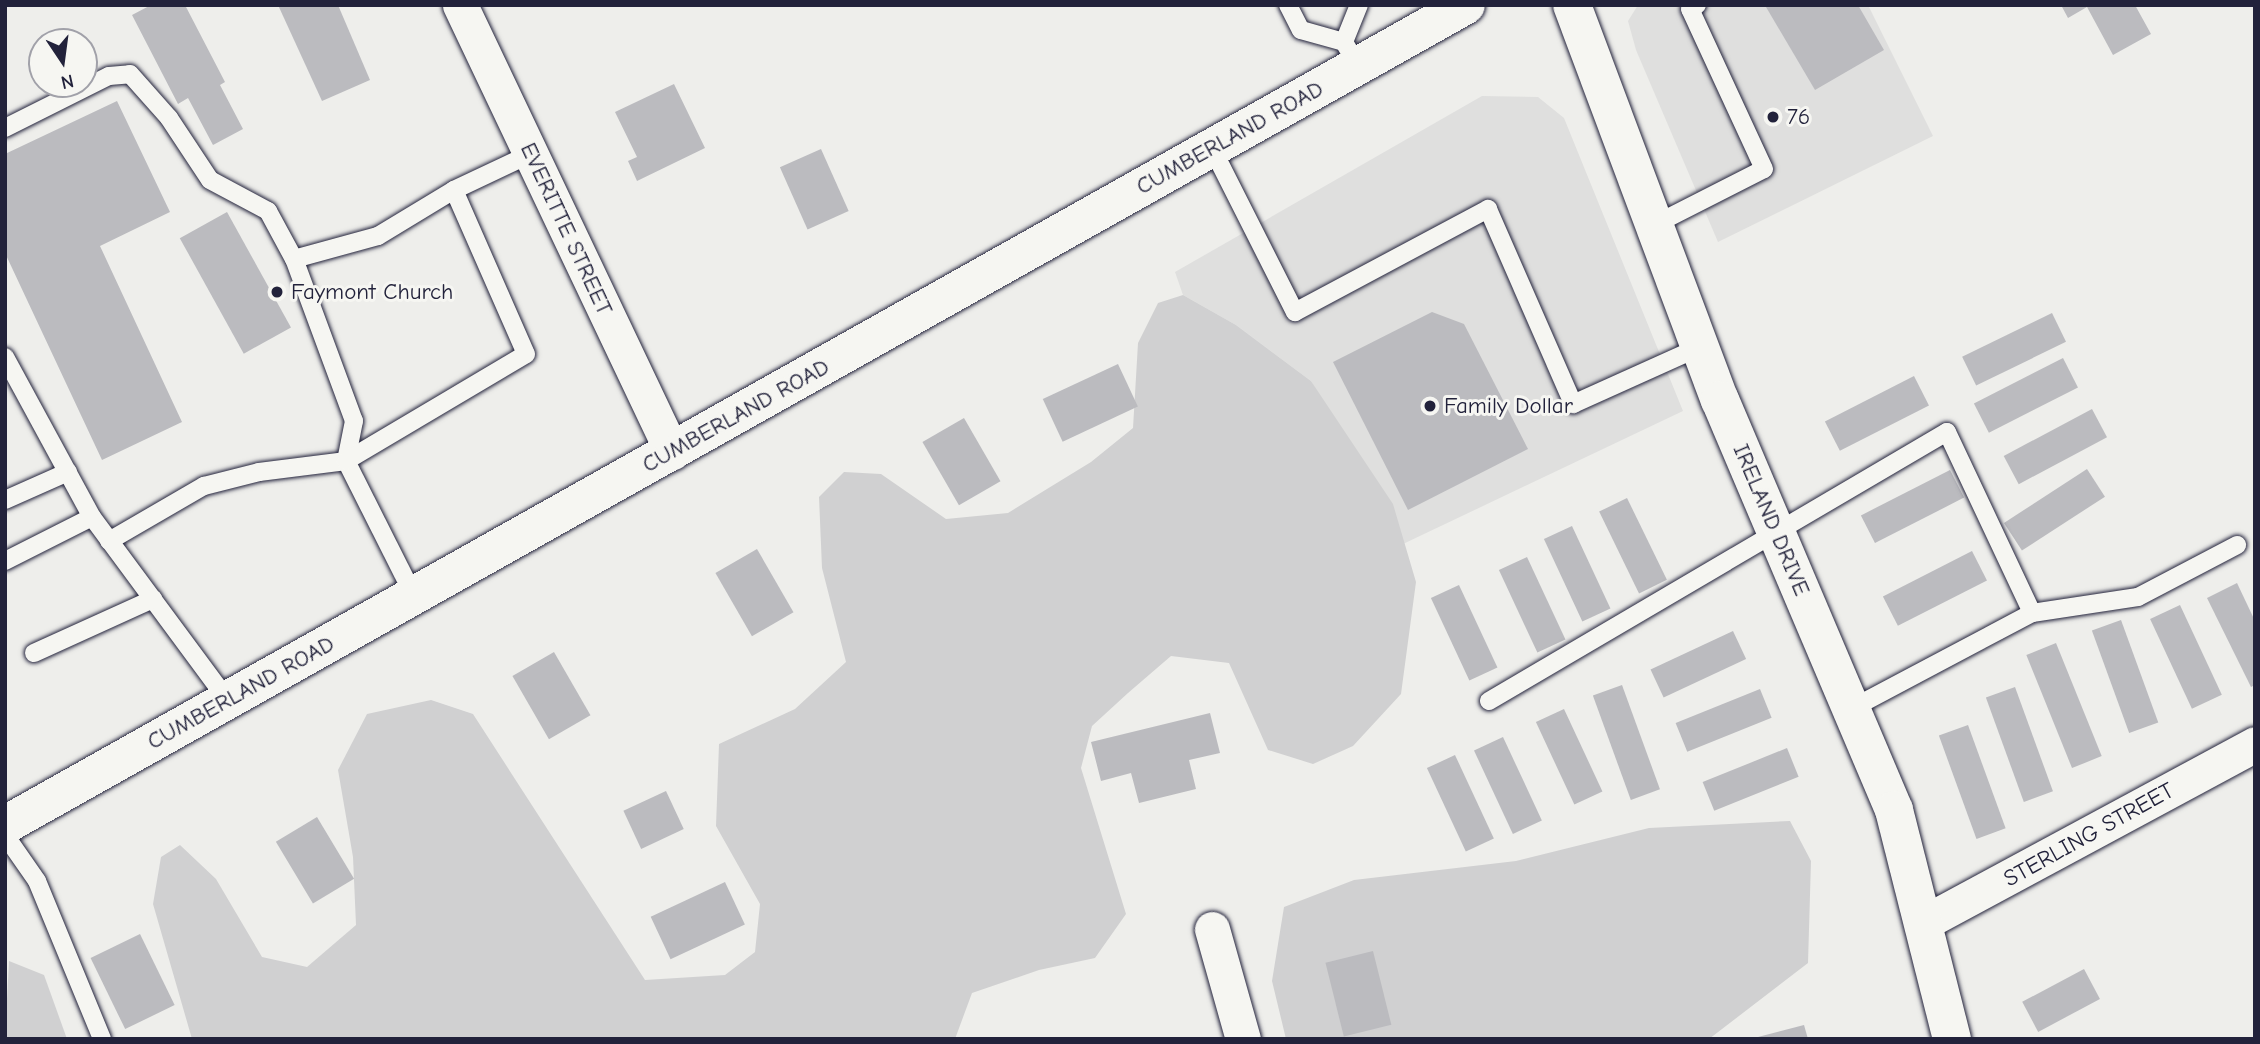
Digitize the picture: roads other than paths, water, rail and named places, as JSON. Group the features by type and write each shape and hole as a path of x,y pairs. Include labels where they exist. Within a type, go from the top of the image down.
{"main road":[{"name":"CUMBERLAND ROAD","path":"5,825 1212,148 1351,54 1466,5"},
{"name":"IRELAND DRIVE","path":"1572,5 1700,347 1894,810 1952,1039"}],"street":[{"name":"EVERITTE STREET","path":"460,5 672,452"},
{"name":"STERLING STREET","path":"1923,923 2255,744"},
{"path":"1212,929 1242,1039"}],"lane":[{"path":"1288,5 1301,30 1351,54 1359,5"},
{"path":"1654,225 1764,169 1690,9 1697,5"},
{"path":"5,128 109,76 130,74 169,118 210,180 268,211 294,259 355,421 346,461 414,596"},
{"path":"1212,148 1295,312 1488,209 1573,404 1700,347"},
{"path":"294,259 378,236 454,190 530,154"},
{"path":"109,541 204,486 259,472 346,461 526,354 454,190"},
{"path":"5,357 13,390 68,472 92,517 228,701"},
{"path":"1489,701 1947,432 2032,612"},
{"path":"5,500 68,472"},
{"path":"5,561 92,517"},
{"path":"1851,709 2032,612 2138,597 2237,545"},
{"path":"34,653 153,599"},
{"path":"5,835 37,881 102,1039"}],"place":[{"name":"76","path":"1773,117"},
{"name":"Faymont Church","path":"277,292"},
{"name":"Family Dollar","path":"1430,406"}]}
